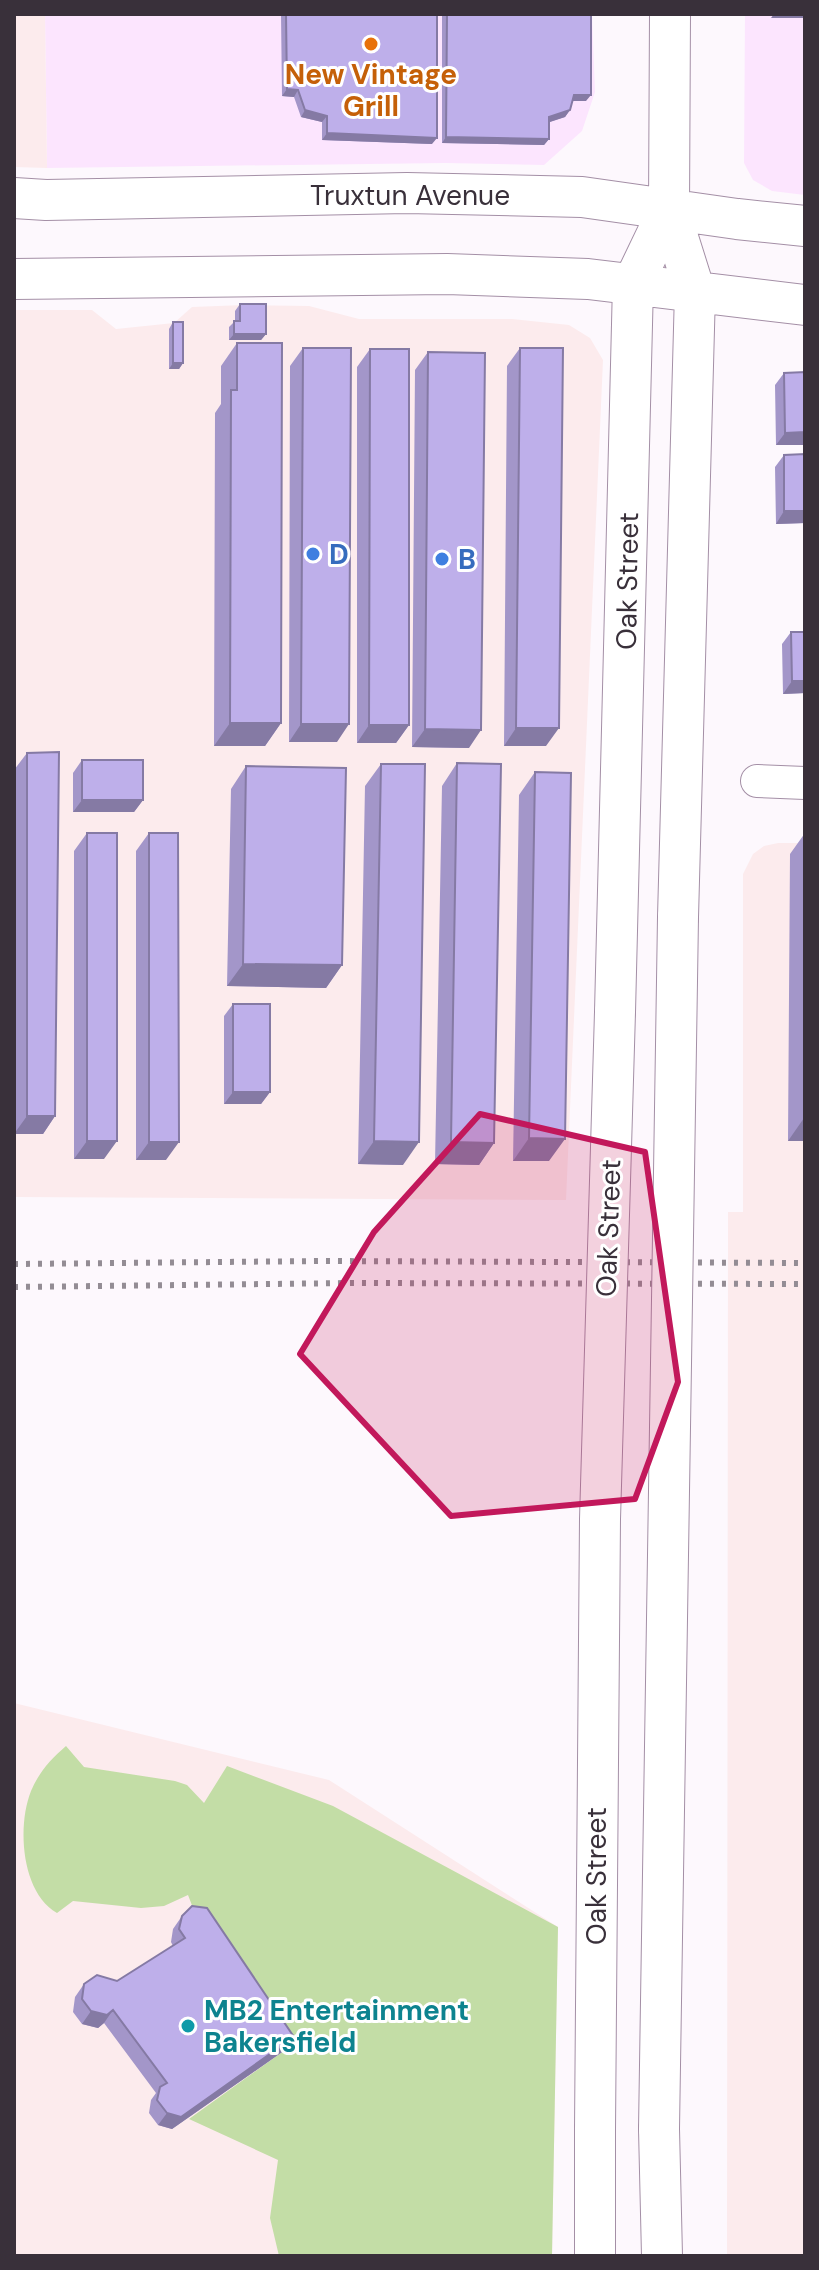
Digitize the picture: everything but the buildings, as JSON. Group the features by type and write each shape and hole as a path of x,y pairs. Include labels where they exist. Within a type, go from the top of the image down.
{"main road":[{"name":"Oak Street","path":"662,2256 659,2129 665,1697 695,292 669,209 670,14"},
{"name":"Truxtun Avenue","path":"14,198 423,193 582,197 805,226"},
{"name":"Oak Street","path":"595,2256 600,1519 633,284 669,209"},
{"path":"14,279 447,274 633,284 805,305"}],"street":[{"path":"757,781 805,783"}],"highlighted area":[{"path":"480,1114 645,1152 678,1382 635,1499 451,1516 300,1354 374,1232"}],"shaded area":[{"path":"14,14 45,14 47,168 14,167"},
{"path":"45,14 592,14 595,92 582,131 544,165 445,163 47,168"},
{"path":"745,14 805,14 805,195 772,191 753,180 744,163"},
{"path":"309,306 359,319 512,319 569,325 590,338 603,360 566,1200 14,1197 14,310 92,310 116,329 174,323 192,307"},
{"path":"805,843 805,2256 727,2256 728,1212 743,1212 743,874 753,854 764,846"},
{"path":"14,1703 329,1780 558,1927 552,2256 14,2256"}],"green space":[{"path":"66,1746 84,1767 175,1781 187,1785 204,1803 227,1766 333,1806 558,1927 552,2256 279,2256 270,2218 278,2160 189,2119 285,2050 198,1921 188,1895 164,1906 141,1908 73,1901 57,1913 45,1903 29,1874 24,1822 34,1784 46,1766"}],"railway":[{"path":"14,1264 322,1261 805,1263"},
{"path":"14,1287 352,1283 805,1284"}],"place":[{"name":"New Vintage Grill","path":"371,44"},
{"name":"D","path":"313,554"},
{"name":"B","path":"442,559"},
{"name":"MB2 Entertainment Bakersfield","path":"188,2026"}]}
